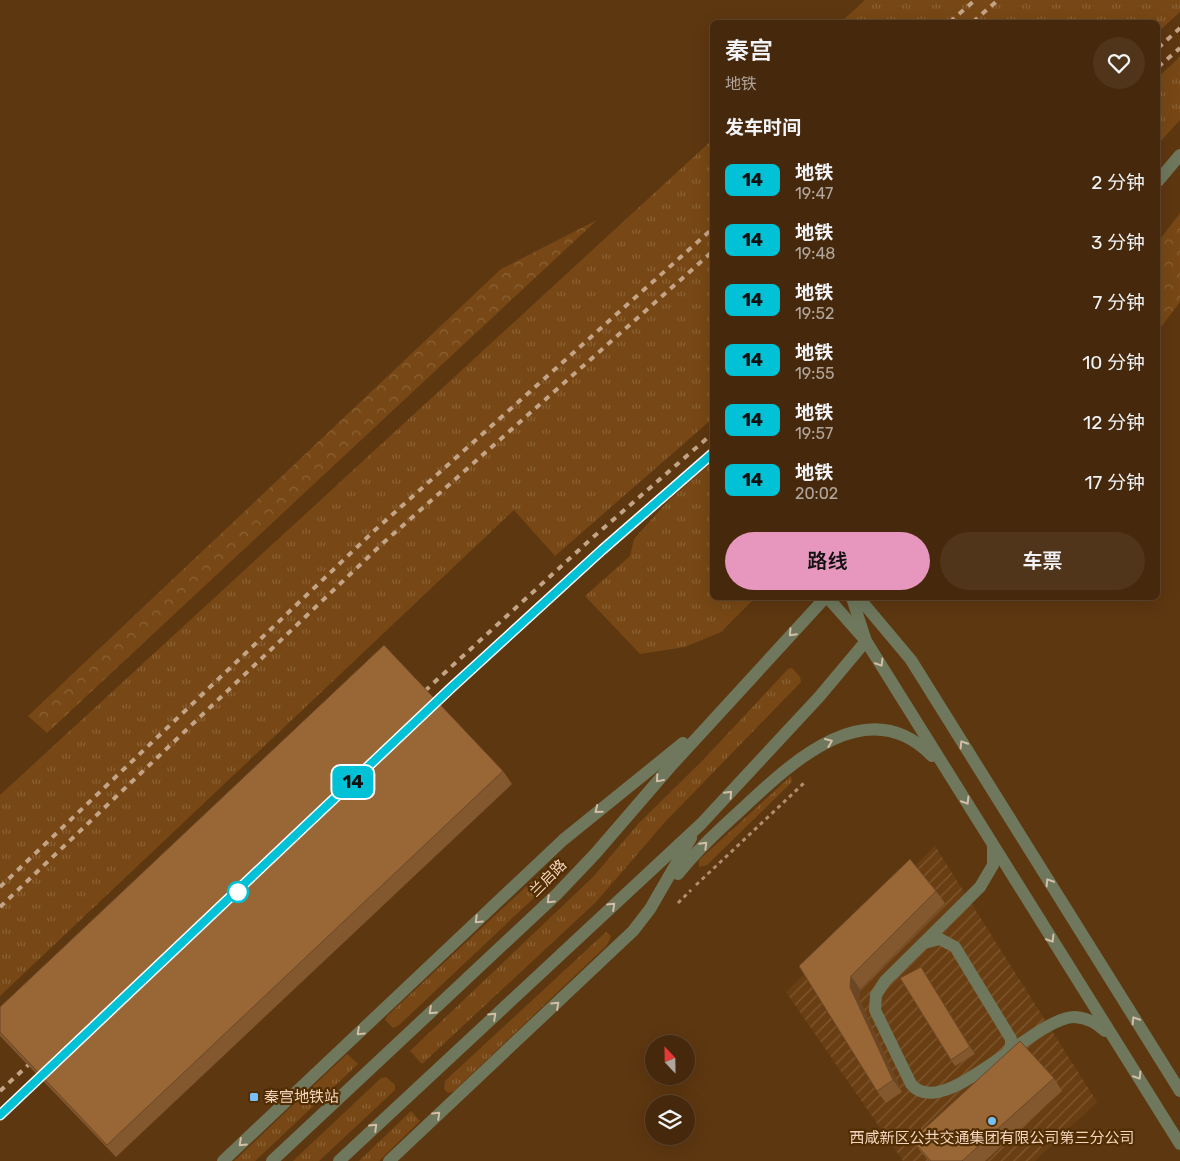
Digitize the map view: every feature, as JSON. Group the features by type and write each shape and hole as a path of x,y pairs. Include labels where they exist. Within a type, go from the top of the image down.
{"street":[{"path":"1160,179 1180,155"},
{"name":"兰启路","path":"272,1161 556,895 595,854 670,767 824,600"},
{"path":"828,600 866,642 1180,1144"},
{"path":"853,600 866,642"},
{"path":"861,600 910,660 1180,1090"},
{"path":"339,1161 701,824 820,697 866,642"},
{"path":"223,1161 563,840 730,702"},
{"path":"389,1161 617,948 690,859 780,773 815,748 834,739 878,729 894,731 908,736 922,746 952,778"},
{"path":"650,909 701,824"},
{"path":"988,836 994,858 986,879 878,989 875,1010 911,1084 920,1092 939,1093 984,1070 1026,1039 1055,1022 1074,1017 1096,1023 1117,1044"},
{"path":"922,945 931,939 940,939 955,947 1012,1039 1011,1046 1005,1055"}],"shaded area":[{"path":"935,846 1097,1102 1035,1161 903,1161 786,992"}],"green space":[{"path":"865,0 1180,0 1180,12 1160,30 1160,20 843,20"},
{"path":"1180,57 1180,120 1160,142 1160,75"},
{"path":"710,142 710,421 555,556 514,510 0,996 0,795"},
{"path":"1180,213 1180,302 1160,328 1160,239"},
{"path":"597,220 47,733 28,716 501,269"},
{"path":"710,464 710,600 753,600 721,632 685,647 640,654 585,596 630,556 634,539 667,502"},
{"path":"792,668 800,677 801,682 665,822 596,902 422,1064 410,1051 593,877 638,824 703,760 788,669"},
{"path":"791,776 792,782 707,865 699,867 699,860"},
{"path":"539,876 546,880 546,884 537,895 398,1026 393,1028 385,1020 388,1015"},
{"path":"606,932 611,936 607,945 454,1091 448,1093 444,1089 445,1081"},
{"path":"347,1054 358,1064 255,1161 234,1161"},
{"path":"386,1077 395,1085 395,1090 319,1161 293,1161 381,1078"},
{"path":"411,1111 420,1121 379,1161 359,1161"}],"building":[{"path":"384,645 503,771 107,1145 0,1032 0,1007"},
{"path":"910,859 936,891 851,976 850,987 893,1080 877,1091 799,966"},
{"path":"921,967 970,1047 951,1060 900,978"},
{"name":"西咸新区公共交通集团有限公司第三分公司","path":"1020,1041 1054,1078 962,1161 931,1161 912,1140"}],"railway":[{"path":"952,20 975,0"},
{"path":"975,20 998,0"},
{"path":"1160,46 1180,28"},
{"path":"1160,65 1180,48"},
{"path":"0,887 375,530 710,231"},
{"path":"0,907 382,544 710,254"},
{"path":"416,699 591,539 710,436"},
{"path":"427,711 602,550 710,456"},
{"path":"0,1091 38,1056"},
{"path":"0,1115 49,1068"}],"metro line":[{"name":"14","path":"0,1115 451,688 602,550 710,456"}],"place":[{"name":"秦宫地铁站","path":"254,1097"},
{"name":"西咸新区公共交通集团有限公司第三分公司","path":"992,1121"}]}
